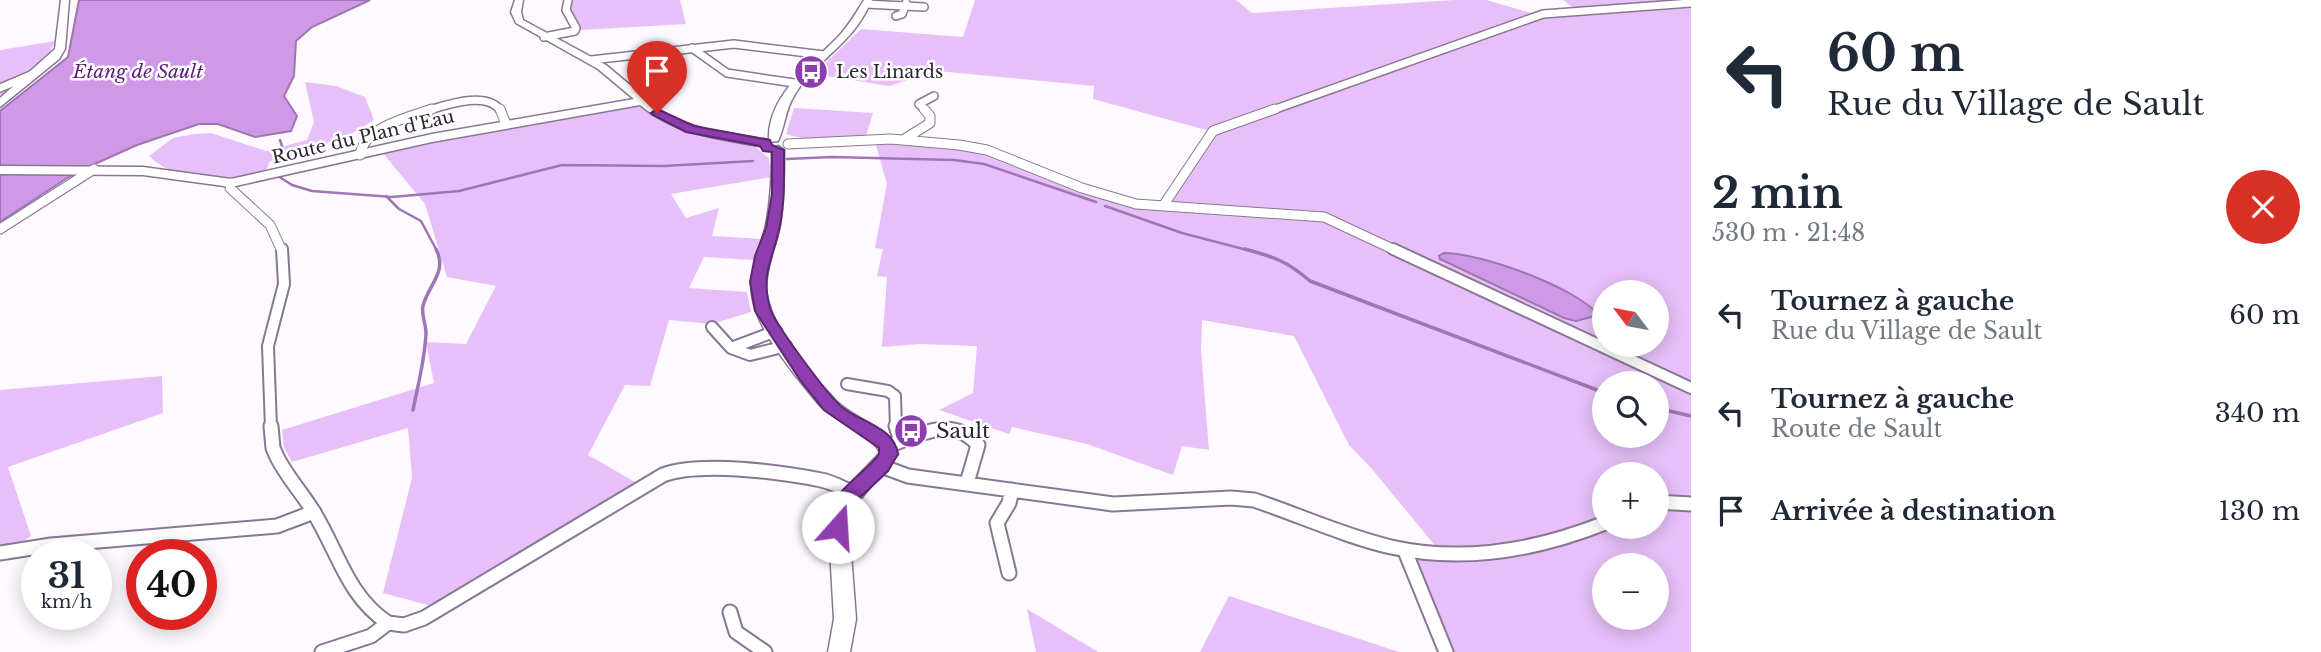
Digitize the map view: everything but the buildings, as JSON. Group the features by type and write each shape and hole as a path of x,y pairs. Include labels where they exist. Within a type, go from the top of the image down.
{"street":[{"path":"0,104 42,70 60,49 65,0"},
{"path":"519,0 516,12 519,22 591,60 617,78 657,113 691,129 776,144 903,140 987,150 1109,197 1136,204 1324,217 1691,388"},
{"path":"544,37 575,31 566,9 568,0"},
{"path":"924,7 906,3 867,2 856,23 794,83 776,144 778,194 773,228 762,256 758,282 763,311 817,390 837,412 894,444 945,427 967,433 978,445 967,484"},
{"path":"1163,206 1213,131 1492,33 1533,16 1691,2"},
{"path":"896,16 902,14 906,3"},
{"path":"591,60 741,44 824,55"},
{"path":"692,48 727,73 794,83"},
{"path":"0,88 42,70"},
{"path":"903,140 930,123 930,116 919,104 934,96"},
{"path":"360,155 365,140 384,128 442,106 482,100 495,103 506,124"},
{"name":"Route du Plan d'Eau","path":"0,170 92,169 158,172 231,183 506,124 642,101"},
{"path":"0,229 92,169"},
{"path":"231,183 230,188 234,193 268,220 280,242 286,281 268,342 267,362 273,448 278,461 314,512 353,588 368,610 388,623 404,625 424,618 663,475 680,469 720,468 824,480 852,492"},
{"path":"712,327 735,352 749,355 786,346"},
{"path":"732,348 776,331"},
{"path":"839,652 845,619 838,514 852,492 881,466 894,444 895,432 895,396 888,391 847,384"},
{"path":"881,466 908,476 1113,504 1231,498 1254,500 1353,536 1405,551 1456,555 1506,551 1592,529"},
{"path":"1009,573 997,523 1009,503 1012,490"},
{"path":"1669,503 1691,504"},
{"path":"0,553 51,545 277,526 314,512"},
{"path":"1405,551 1446,652"},
{"path":"730,612 736,632 765,652"},
{"path":"322,652 371,636 388,623"}],"shaded area":[{"path":"569,0 680,0 686,24 581,30 566,9"},
{"path":"975,0 1236,0 1252,13 1486,0 1531,13 1576,10 1563,0 1691,0 1691,652 1454,652 1417,560 1446,559 1349,445 1294,336 1202,320 1201,350 1209,450 1182,446 1173,475 1087,444 1012,427 1009,434 939,410 973,393 977,346 920,344 882,347 887,277 877,276 883,249 875,248 887,184 875,142 985,152 1062,185 1119,204 1158,207 1217,133 1093,99 1094,86 938,71 889,86 814,74 861,29 963,37"},
{"path":"55,41 48,57 0,96 0,50"},
{"path":"305,82 336,86 365,97 374,120 343,139 330,141 323,148 270,161 266,171 236,177 189,176 161,165 149,156 173,138 194,134 211,133 266,151 307,140 314,122"},
{"path":"639,107 690,133 754,146 769,158 771,177 671,194 686,218 719,208 712,236 762,239 754,260 704,257 689,288 747,292 751,312 712,324 669,320 650,386 625,385 588,455 635,482 439,608 383,593 412,478 408,428 292,462 284,448 282,430 434,383 426,342 466,344 496,286 447,277 425,204 382,152 599,108"},
{"path":"794,108 873,113 866,136 815,140 786,134"},
{"path":"162,376 163,413 8,467 31,536 21,539 21,543 0,557 0,390"},
{"path":"1229,596 1399,652 1200,652"},
{"path":"1027,609 1098,652 1036,652"}],"water":[{"name":"Étang de Sault","path":"79,0 370,0 312,27 296,41 294,76 284,96 297,116 291,131 255,137 218,124 199,124 137,145 97,163 67,178 0,222 0,111 68,57"},
{"path":"1444,253 1480,259 1549,283 1587,304 1592,309 1592,317 1576,321 1564,318 1440,259 1439,256"}],"waterway":[{"path":"280,140 282,146"},
{"path":"787,159 832,157 954,160 984,164 1096,202"},
{"path":"387,197 459,191 562,165 664,166 753,161"},
{"path":"278,176 292,185 312,191 387,197"},
{"path":"387,197 399,209 421,221 436,249"},
{"path":"1105,206 1182,233 1251,251"},
{"path":"413,410 425,343 423,306 440,265 436,249"},
{"path":"1245,249 1280,260 1310,281 1592,388"},
{"path":"1669,411 1691,416"}],"place":[{"name":"Les Linards","path":"811,72"},
{"name":"Sault","path":"911,431"}],"route":[{"path":"657,113 691,129 765,143 767,148 778,150 778,194 773,228 762,256 758,282 763,311 806,376 830,405 882,439 888,446 889,454 881,466 843,502 838,514 838,527"}]}
